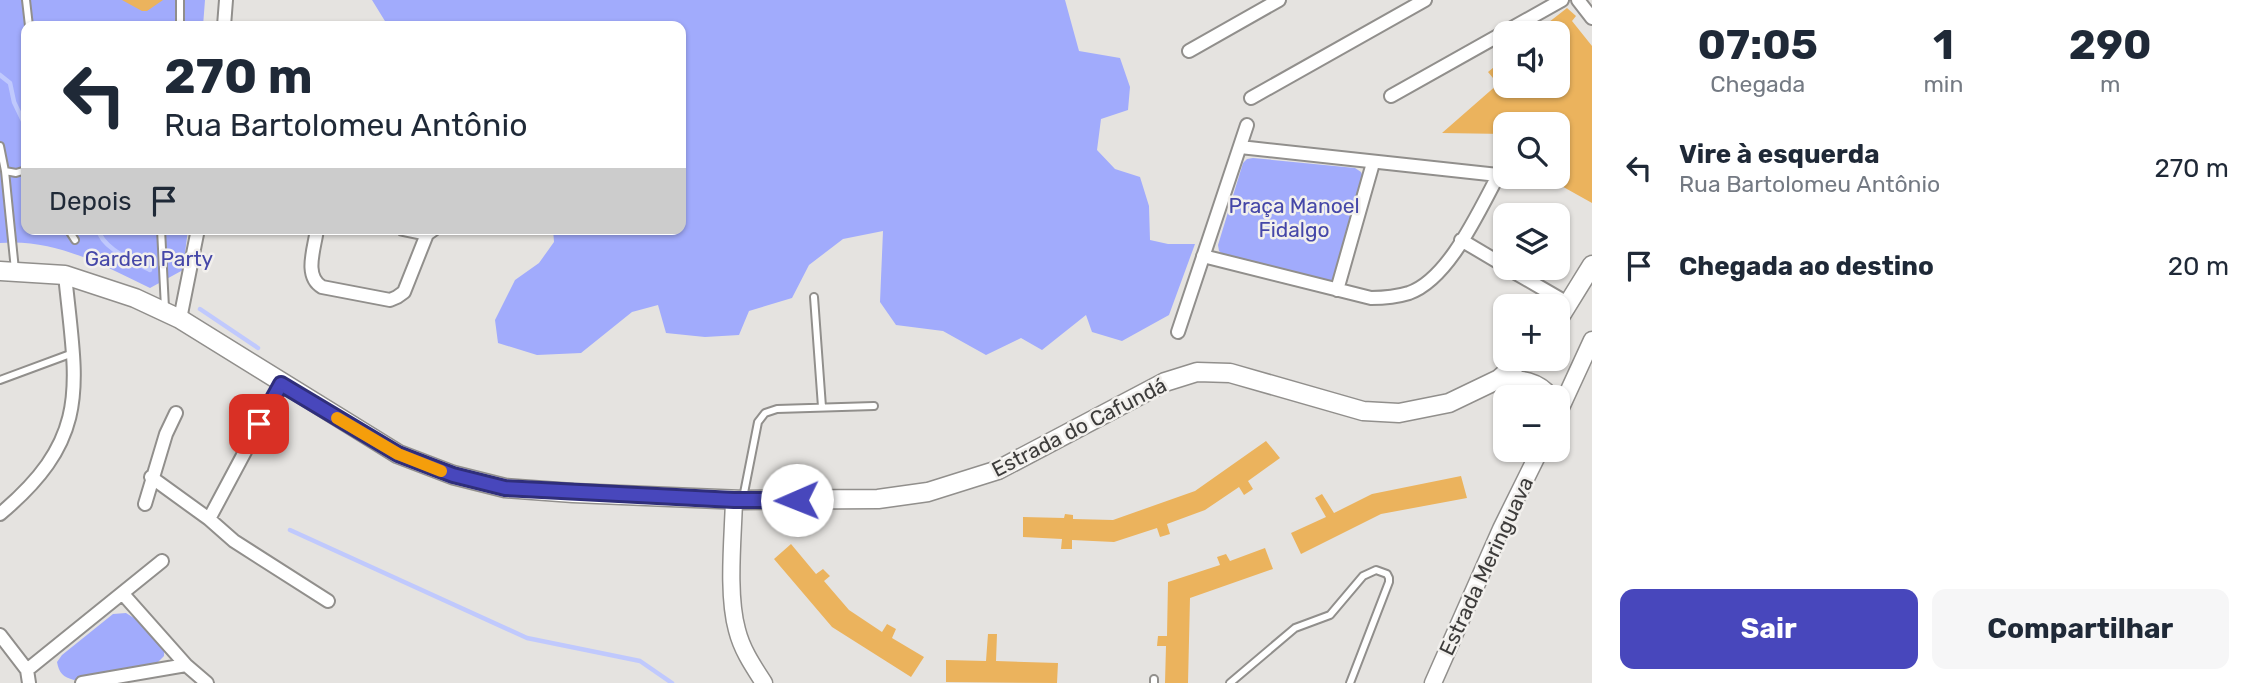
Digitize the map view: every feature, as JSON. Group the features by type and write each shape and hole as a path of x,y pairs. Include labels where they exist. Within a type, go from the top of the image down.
{"main road":[{"name":"Estrada do Cafundá","path":"8,271 65,275 125,295 172,316 398,454 453,475 505,488 738,500 878,499 928,492 998,470 1165,382 1197,372 1230,373 1363,411 1399,413 1450,403 1499,379 1508,371"},
{"path":"1570,303 1590,273"},
{"path":"1499,379 1524,380 1538,385"}],"street":[{"path":"224,21 226,0"},
{"path":"1189,51 1279,0"},
{"path":"1251,98 1425,0"},
{"path":"1391,96 1563,0"},
{"path":"1578,0 1592,19"},
{"path":"1178,332 1247,125"},
{"path":"1240,147 1493,175"},
{"path":"1337,290 1373,163"},
{"path":"1203,256 1371,298 1389,298 1410,293 1426,284 1441,270 1493,184"},
{"path":"172,316 196,235"},
{"path":"316,235 311,270 317,284 390,300 404,292 430,235"},
{"path":"1461,240 1493,259"},
{"path":"0,514 25,493 48,466 66,434 75,391 65,275"},
{"path":"1528,280 1552,294"},
{"path":"1570,388 1592,340"},
{"path":"209,519 281,384"},
{"path":"145,504 151,477 176,413"},
{"name":"Estrada Meringuava","path":"1433,683 1501,528 1534,462"},
{"path":"151,477 209,519 234,541 328,601"},
{"path":"738,500 733,601 737,628 745,653 764,683"},
{"path":"0,635 28,677 162,561"},
{"path":"123,594 186,664 207,683"},
{"path":"82,683 186,664"}],"lane":[{"path":"26,0 28,21"},
{"path":"180,0 180,21"},
{"path":"0,146 5,171 8,271"},
{"path":"5,171 21,172"},
{"path":"72,235 75,240"},
{"path":"162,235 172,316"},
{"path":"814,297 822,408"},
{"path":"0,380 73,353"},
{"path":"738,500 758,422 765,413 777,409 874,406"},
{"path":"1230,683 1295,628 1330,615 1363,576 1376,570 1387,574 1390,582 1350,683"}],"green space":[{"name":"Garden Party","path":"0,0 205,0 203,21 21,21 21,235 187,235 183,270 150,288 96,262 59,249 0,243"},
{"path":"372,0 1065,0 1079,51 1120,58 1130,87 1128,110 1101,119 1097,150 1115,169 1140,177 1149,206 1150,240 1168,244 1195,244 1169,315 1122,341 1092,332 1086,315 1042,350 1021,338 986,355 943,331 896,325 880,302 883,231 843,239 809,265 792,298 749,311 739,335 705,337 666,333 658,305 632,312 581,353 537,355 498,343 495,320 515,280 539,263 554,242 553,235 686,235 686,21 385,21"},
{"name":"Praça Manoel Fidalgo","path":"1253,158 1355,168 1361,172 1364,179 1333,282 1327,283 1219,251 1218,245 1243,163"},
{"path":"126,613 164,649 164,656 157,663 74,680 62,674 57,662 62,655 113,614"}],"building":[{"path":"122,0 163,0 147,11 142,11"},
{"path":"1567,8 1576,16 1572,21 1592,46 1592,203 1567,189 1570,189 1570,112 1493,112 1493,134 1442,133 1493,88 1493,98 1570,98 1570,21 1550,21"},
{"path":"1266,441 1280,458 1248,481 1253,489 1244,495 1239,487 1205,510 1167,524 1170,534 1160,537 1157,528 1114,542 1072,540 1072,549 1061,549 1062,539 1023,537 1023,517 1064,518 1065,514 1073,515 1073,519 1113,520 1195,491"},
{"path":"1461,476 1467,498 1381,514 1301,554 1291,533 1326,517 1315,498 1322,494 1334,513 1372,494"},
{"path":"791,544 816,574 823,569 830,576 824,581 849,610 882,632 887,624 896,629 892,638 924,657 911,677 832,627 774,559"},
{"path":"1265,548 1273,569 1190,598 1188,683 1165,683 1166,646 1157,646 1158,636 1167,636 1168,582 1220,565 1217,557 1226,554 1230,561"},
{"path":"988,634 997,634 996,661 1058,663 1057,683 946,682 946,660 986,661"}],"waterway":[{"path":"0,75 10,83 14,102 21,117"},
{"path":"101,235 112,248 150,270"},
{"path":"200,309 258,348"},
{"path":"290,530 527,638 640,661 672,683"}],"slow traffic":[{"path":"337,418 398,454 441,471"}],"route":[{"path":"259,424 281,384 398,454 453,475 505,488 734,500 797,500"}]}
